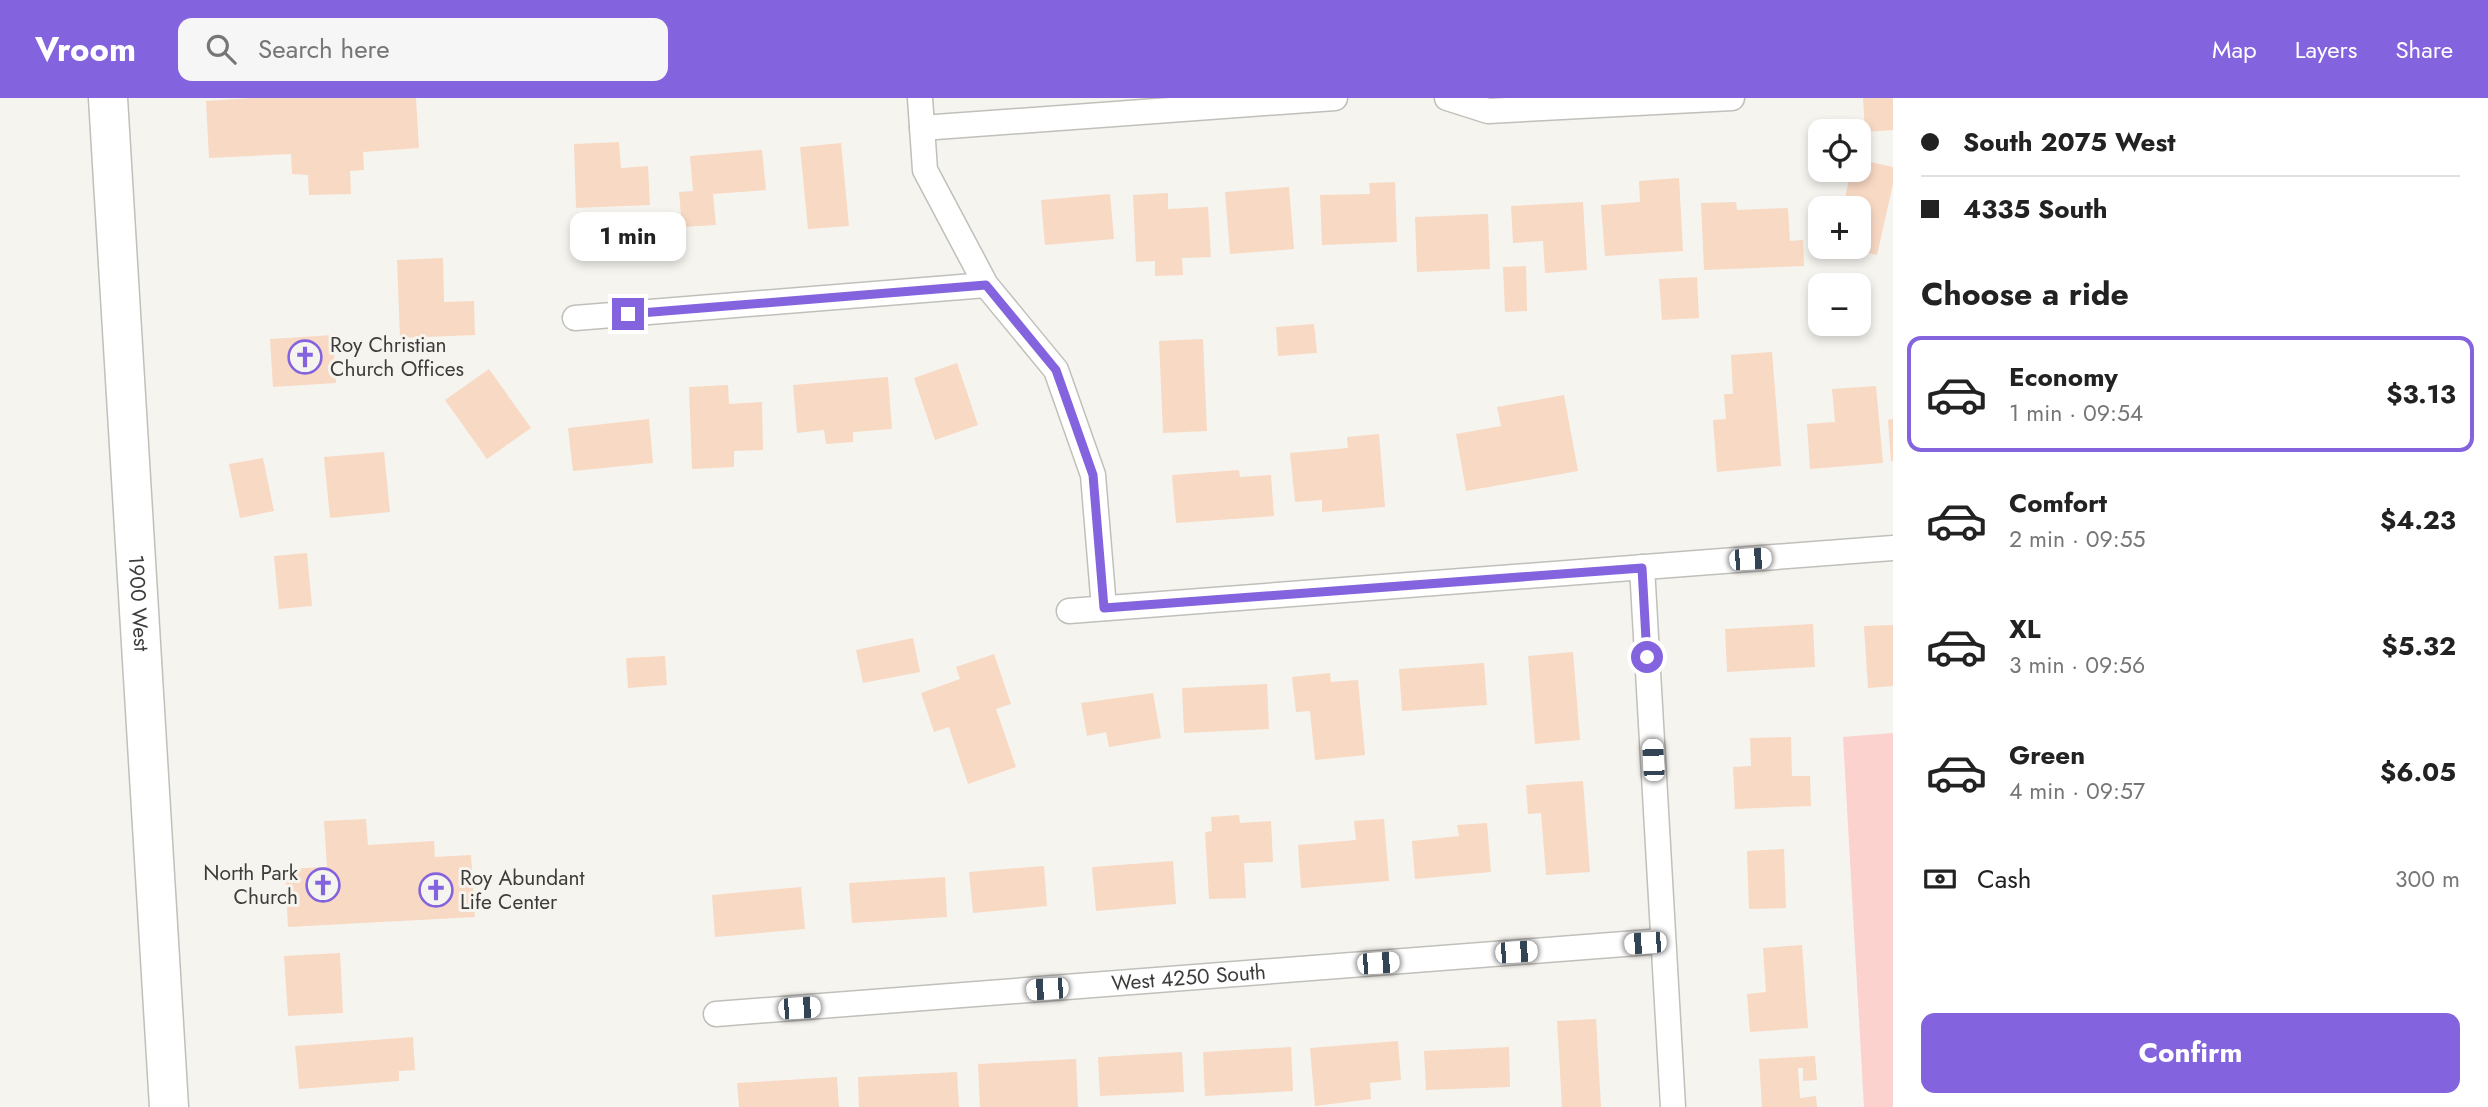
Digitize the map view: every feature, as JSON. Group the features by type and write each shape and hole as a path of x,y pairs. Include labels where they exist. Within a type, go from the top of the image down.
{"main road":[{"name":"1900 West","path":"108,98 169,1107"}],"street":[{"path":"920,98 925,170 986,285 1056,370 1093,475 1104,608"},
{"path":"922,128 1335,98"},
{"path":"1447,98 1488,111 1732,98"},
{"path":"575,318 986,285"},
{"path":"1069,611 1893,548"},
{"path":"1642,568 1673,1107"},
{"name":"West 4250 South","path":"716,1014 1663,941"}],"shaded area":[{"path":"1893,733 1893,1107 1864,1107 1843,737"}],"building":[{"path":"252,98 416,98 419,148 363,152 364,170 350,171 351,194 309,195 308,175 292,174 291,154 209,158 206,101"},
{"path":"1863,98 1893,98 1893,130 1871,132 1871,119 1864,119"},
{"path":"619,142 621,168 648,166 650,205 576,208 574,144"},
{"path":"841,143 849,226 808,229 800,147"},
{"path":"762,150 766,190 713,194 716,225 682,227 679,192 693,191 690,156"},
{"path":"1871,162 1893,167 1893,184 1877,255 1871,254 1871,196 1846,196 1848,182 1871,182"},
{"path":"1679,178 1683,251 1605,256 1601,205 1640,202 1639,181"},
{"path":"1395,182 1397,242 1322,245 1320,195 1370,194 1369,183"},
{"path":"1289,187 1294,249 1230,254 1225,192"},
{"path":"1168,193 1168,209 1208,207 1211,257 1182,258 1183,275 1155,276 1155,261 1136,262 1133,195"},
{"path":"1110,194 1114,239 1045,245 1041,200"},
{"path":"1583,202 1587,270 1545,273 1543,241 1513,243 1511,206"},
{"path":"1736,202 1737,210 1788,208 1790,241 1803,240 1804,266 1704,270 1701,203"},
{"path":"1488,214 1490,269 1417,272 1415,217"},
{"path":"443,258 444,302 474,301 475,335 400,338 397,260"},
{"path":"1526,266 1527,311 1505,312 1503,267"},
{"path":"1697,277 1699,318 1662,320 1659,279"},
{"path":"1314,324 1317,353 1278,356 1276,327"},
{"path":"333,335 336,383 273,387 270,339"},
{"path":"1203,339 1207,431 1163,433 1159,341"},
{"path":"1772,352 1781,466 1717,472 1713,420 1726,419 1724,394 1733,394 1731,355"},
{"path":"957,363 978,425 935,440 914,378"},
{"path":"489,369 531,428 487,459 445,400"},
{"path":"888,377 892,429 853,432 853,442 826,444 824,430 797,433 793,385"},
{"path":"728,385 729,404 762,402 763,450 734,451 734,467 692,469 689,387"},
{"path":"1876,386 1883,463 1810,469 1807,424 1835,422 1832,389"},
{"path":"1564,395 1578,471 1466,491 1456,434 1501,426 1497,407"},
{"path":"649,419 653,463 573,471 568,428"},
{"path":"1893,419 1893,461 1891,461 1888,420"},
{"path":"1379,434 1385,507 1322,512 1322,500 1295,502 1290,453 1348,448 1347,437"},
{"path":"384,452 390,512 330,518 324,457"},
{"path":"263,458 274,511 240,518 229,464"},
{"path":"1239,470 1240,477 1271,475 1274,516 1176,523 1172,475"},
{"path":"307,553 312,606 279,609 274,556"},
{"path":"1813,624 1815,667 1727,672 1725,629"},
{"path":"1893,625 1893,686 1868,688 1864,626"},
{"path":"913,638 920,672 863,683 856,650"},
{"path":"1573,652 1580,740 1535,744 1528,656"},
{"path":"994,654 1011,704 996,709 1016,767 968,784 949,727 934,732 921,693 960,679 956,667"},
{"path":"665,656 667,685 628,688 626,658"},
{"path":"1484,663 1487,705 1402,711 1399,669"},
{"path":"1330,673 1331,682 1358,680 1365,755 1315,760 1310,711 1296,712 1292,677"},
{"path":"1267,684 1269,729 1184,733 1182,688"},
{"path":"1153,693 1161,738 1109,747 1106,732 1087,736 1081,703"},
{"path":"1791,737 1792,776 1810,776 1811,806 1735,809 1733,767 1751,766 1750,738"},
{"path":"1583,781 1590,872 1546,875 1541,813 1528,814 1526,785"},
{"path":"1239,815 1240,823 1271,821 1273,862 1244,863 1246,898 1209,899 1205,832 1212,831 1211,817"},
{"path":"366,819 368,845 434,841 435,857 471,855 475,917 288,927 285,869 327,867 324,821"},
{"path":"1384,819 1389,881 1301,888 1298,845 1356,840 1354,821"},
{"path":"1487,823 1491,872 1415,879 1412,841 1459,836 1457,825"},
{"path":"1784,849 1786,908 1749,909 1747,851"},
{"path":"1173,861 1176,904 1096,911 1092,867"},
{"path":"1044,866 1047,906 973,913 969,872"},
{"path":"945,877 947,917 852,923 849,883"},
{"path":"801,887 805,929 715,937 712,895"},
{"path":"1802,945 1808,1028 1750,1032 1747,994 1766,992 1763,948"},
{"path":"340,953 343,1013 288,1016 284,956"},
{"path":"1596,1019 1601,1107 1562,1107 1557,1021"},
{"path":"413,1037 415,1070 399,1071 399,1081 299,1089 295,1046"},
{"path":"1398,1041 1401,1080 1370,1083 1371,1099 1315,1106 1310,1048"},
{"path":"1291,1047 1293,1091 1205,1096 1203,1052"},
{"path":"1509,1047 1510,1087 1426,1090 1424,1051"},
{"path":"1182,1052 1184,1092 1100,1096 1098,1057"},
{"path":"1815,1056 1817,1080 1803,1081 1803,1068 1798,1068 1800,1098 1816,1096 1817,1107 1762,1107 1759,1059"},
{"path":"1076,1059 1078,1107 980,1107 978,1064"},
{"path":"957,1072 959,1107 859,1107 858,1077"},
{"path":"837,1077 839,1107 739,1107 737,1083"}],"place":[{"name":"Roy Christian Church Offices","path":"305,357"},
{"name":"North Park Church","path":"323,885"},
{"name":"Roy Abundant Life Center","path":"436,890"}],"route":[{"path":"628,314 986,285 1056,370 1093,475 1104,608 1642,568 1647,657"}]}
